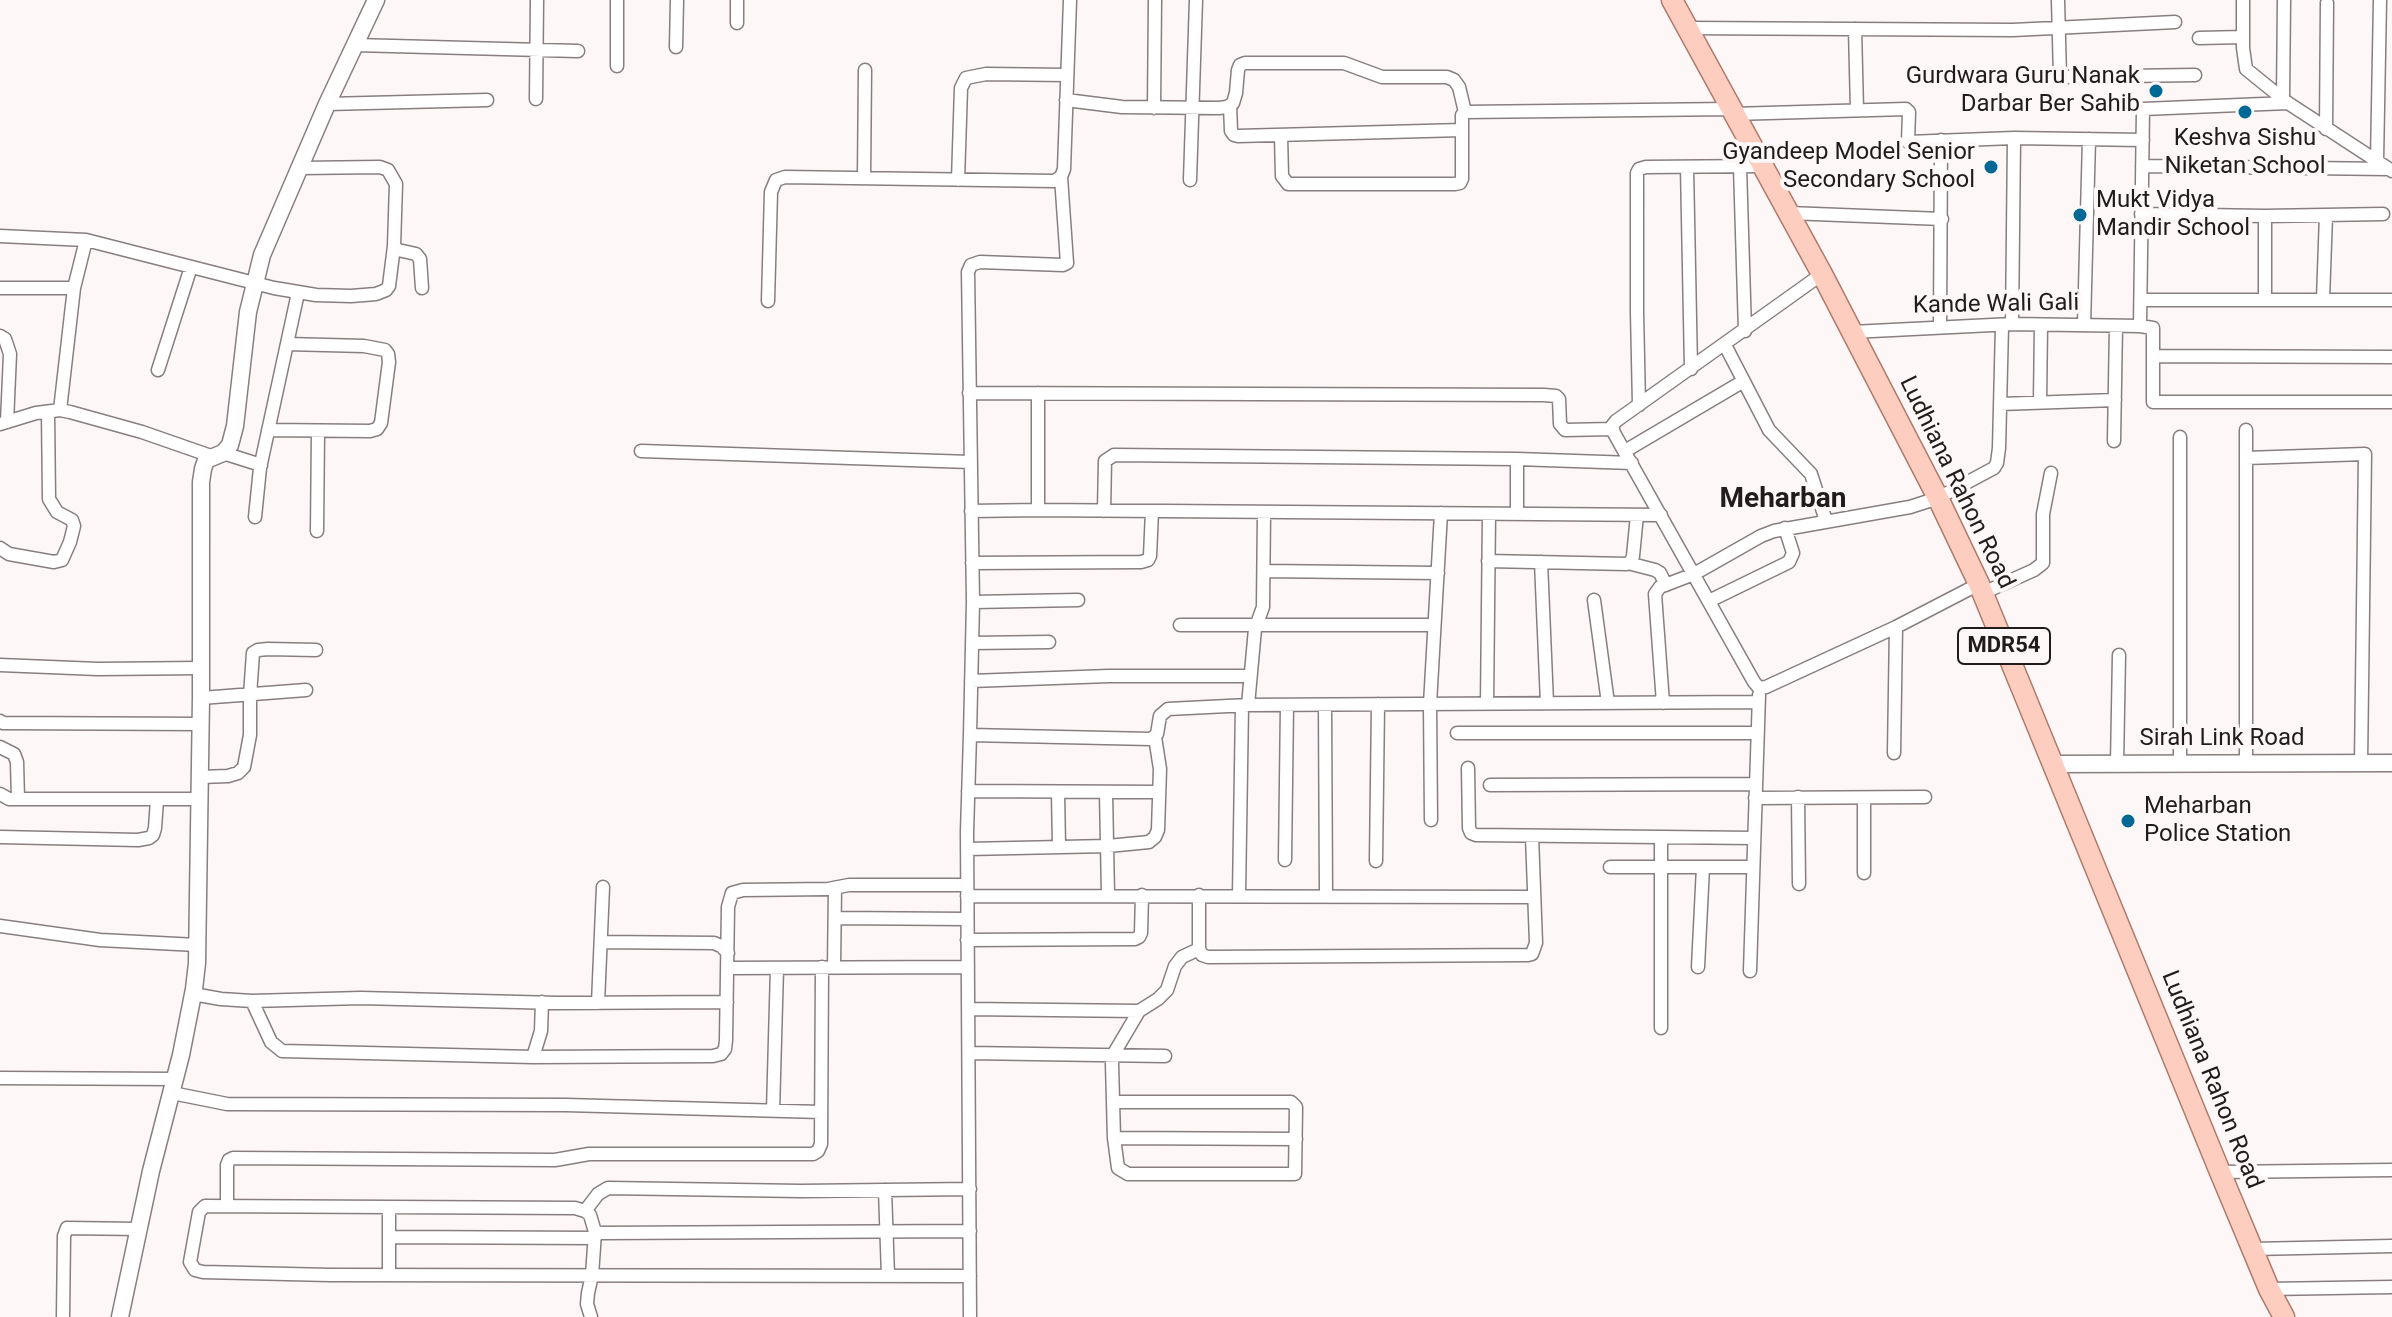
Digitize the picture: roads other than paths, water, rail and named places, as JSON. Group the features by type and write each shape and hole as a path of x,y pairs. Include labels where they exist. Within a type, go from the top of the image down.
{"main road":[{"name":"Ludhiana Rahon Road","path":"1672,0 1822,274 1981,588 2220,1172 2269,1289 2284,1317"}],"street":[{"path":"120,1317 193,994 200,799 203,469 206,460 230,445 235,426 248,312 262,255 376,0"},
{"path":"536,99 537,0"},
{"path":"617,0 617,66"},
{"path":"676,47 677,0"},
{"path":"737,0 737,23"},
{"path":"970,1317 967,849 973,602 968,272 971,265 980,262 1067,263 1061,177 1064,169 1070,0"},
{"path":"1154,108 1155,0"},
{"path":"1190,180 1196,0"},
{"path":"2058,0 2060,77 2195,75"},
{"path":"2243,0 2246,69 2286,101 2390,170"},
{"path":"2284,0 2286,101"},
{"path":"2377,161 2380,0"},
{"path":"2326,129 2327,3"},
{"path":"1687,28 2058,28 2175,22"},
{"path":"1855,29 1857,110"},
{"path":"2199,38 2243,37"},
{"path":"355,45 578,51"},
{"path":"1281,136 1282,176 1288,184 1455,184 1462,179 1462,130 1462,115 1465,112 1459,87 1454,80 1447,77 1382,77 1344,63 1240,65 1236,93 1230,105 1231,131 1234,135 1462,130"},
{"path":"864,177 865,70"},
{"path":"958,180 961,88 966,78 986,74 1067,75"},
{"path":"327,104 487,100"},
{"path":"1066,100 1154,108 1219,108 1230,105"},
{"path":"2286,101 2143,109 2140,326 2153,328 2153,402 2392,402"},
{"path":"1465,112 1906,109 1909,112 1908,142 2014,138 2143,140"},
{"path":"1663,703 1656,590 1694,574 1761,536 1785,528 1910,507 1938,498 1988,472 1997,463 2007,325 2014,138"},
{"path":"2084,325 2089,139"},
{"path":"1940,326 1941,140"},
{"path":"1639,405 1639,169 1762,166"},
{"path":"2142,166 2390,170"},
{"path":"0,236 86,240 298,293 351,296 386,290 394,246 396,184 388,170 380,167 300,168"},
{"path":"1687,167 1691,369"},
{"path":"1740,167 1745,331"},
{"path":"768,301 771,192 776,180 785,177 864,177 1054,181 1061,177"},
{"path":"1789,213 1942,219"},
{"path":"2141,214 2383,214"},
{"path":"2323,299 2326,215"},
{"path":"2265,216 2265,299"},
{"path":"0,548 9,554 54,562 62,560 74,526 72,520 51,506 49,499 54,411 74,288 86,240"},
{"path":"394,246 416,254 420,259 422,288"},
{"path":"158,370 191,267"},
{"path":"1612,429 1616,421 1822,274"},
{"path":"0,288 74,288"},
{"path":"255,517 261,465 298,293"},
{"path":"2141,300 2392,300"},
{"path":"2040,402 2041,325"},
{"name":"Kande Wali Gali","path":"1852,332 1940,326 2140,326"},
{"path":"2114,441 2116,326"},
{"path":"0,336 5,339 10,354 4,423 54,411 261,465"},
{"path":"268,430 377,429 381,423 388,354 379,348 364,346 287,344"},
{"path":"1725,345 1742,382 1776,439 1811,474 1826,521"},
{"path":"2154,356 2392,357"},
{"path":"1104,511 1105,461 1114,455 1517,459 1628,457 1742,382"},
{"path":"969,393 1544,395 1559,399 1560,424 1565,430 1612,429"},
{"path":"1038,393 1038,510"},
{"path":"2000,404 2115,400"},
{"path":"1612,429 1759,688 1750,971"},
{"path":"2246,430 2246,763"},
{"path":"317,531 318,431"},
{"path":"2180,437 2180,763"},
{"path":"641,451 970,462"},
{"path":"2246,458 2365,454 2361,763"},
{"path":"1517,459 1517,513"},
{"path":"1759,688 1981,588 2034,570 2043,563 2043,514 2051,473"},
{"path":"971,511 1661,515"},
{"path":"972,563 1148,560 1152,511"},
{"path":"1239,895 1245,706 1253,641 1263,607 1264,512"},
{"path":"1431,820 1430,704 1441,513"},
{"path":"1487,704 1489,514"},
{"path":"1628,563 1633,556 1637,515"},
{"path":"1709,601 1789,562 1793,553 1785,528"},
{"path":"1488,561 1628,563 1655,570 1666,585"},
{"path":"1541,562 1547,703"},
{"path":"1265,571 1438,573"},
{"path":"973,602 1078,600"},
{"path":"1594,600 1608,703"},
{"path":"1180,625 1434,625"},
{"path":"1894,753 1896,627"},
{"path":"972,643 1049,642"},
{"path":"200,777 228,776 244,767 250,735 253,653 268,649 316,650"},
{"path":"2117,764 2119,655"},
{"path":"0,665 98,669 201,668"},
{"path":"971,681 1109,676 1250,676"},
{"path":"201,698 306,690"},
{"path":"967,849 1108,846 1149,842 1158,830 1160,769 1155,737 1160,716 1168,709 1287,705 1758,702"},
{"path":"1376,861 1378,704"},
{"path":"1285,860 1287,705"},
{"path":"1325,705 1326,895"},
{"path":"0,721 201,724"},
{"path":"1457,733 1757,733"},
{"path":"970,735 1155,737"},
{"path":"0,747 14,754 17,762 18,799"},
{"name":"Sirah Link Road","path":"2052,764 2392,763"},
{"path":"1468,768 1471,833 1476,835 1754,838"},
{"path":"1490,785 1756,784"},
{"path":"968,791 1159,792"},
{"path":"1058,792 1059,847"},
{"path":"1106,792 1108,895"},
{"path":"0,794 9,799 200,799"},
{"path":"1798,797 1799,884"},
{"path":"1755,798 1925,797"},
{"path":"1864,798 1864,873"},
{"path":"0,837 149,838 155,828 157,800"},
{"path":"1199,895 1199,949 1202,955 1208,957 1528,955 1532,954 1536,943 1532,836"},
{"path":"1661,837 1661,1028"},
{"path":"1610,867 1753,867"},
{"path":"1698,967 1703,867"},
{"path":"252,1001 271,1042 282,1051 645,1058 721,1054 726,1040 728,907 732,893 743,890 849,885 1108,895 1534,897"},
{"path":"598,1003 603,887"},
{"path":"227,1206 227,1165 233,1158 517,1161 555,1160 589,1154 813,1154 821,1144 828,967 835,918 835,888"},
{"path":"967,940 1135,939 1141,933 1142,895"},
{"path":"835,918 967,919"},
{"path":"0,926 100,940 197,945"},
{"path":"601,942 714,943 728,953"},
{"path":"1113,1102 1291,1102 1296,1107 1295,1174 1128,1174 1118,1168 1114,1138 1113,1102 1113,1055 1139,1011 1167,990 1175,966 1182,957 1199,949"},
{"path":"728,968 968,967"},
{"path":"773,1111 777,968"},
{"path":"193,994 252,1001 361,998 598,1003 727,1002"},
{"path":"533,1057 541,1031 542,1002"},
{"path":"968,1009 1139,1011"},
{"path":"969,1053 1165,1056"},
{"path":"0,1078 174,1086 227,1104 566,1105 821,1112"},
{"path":"1114,1138 1296,1139"},
{"path":"2220,1172 2392,1170"},
{"path":"585,1211 598,1194 608,1188 801,1191 970,1189"},
{"path":"885,1190 888,1276"},
{"path":"591,1317 587,1304 592,1275 595,1235 590,1215 575,1208 205,1206 199,1212 190,1262 195,1270 389,1275 592,1275 970,1276"},
{"path":"389,1207 389,1275"},
{"path":"63,1317 64,1236 67,1228 139,1229"},
{"path":"389,1237 970,1231"},
{"path":"2253,1249 2392,1246"},
{"path":"2269,1289 2392,1287"}],"place":[{"name":"Gurdwara Guru Nanak Darbar Ber Sahib","path":"2156,91"},
{"name":"Keshva Sishu Niketan School","path":"2245,112"},
{"name":"Gyandeep Model Senior Secondary School","path":"1991,167"},
{"name":"Mukt Vidya Mandir School","path":"2080,215"},
{"name":"Meharban Police Station","path":"2128,821"}],"district":[{"name":"Meharban","path":"1783,500"}]}
